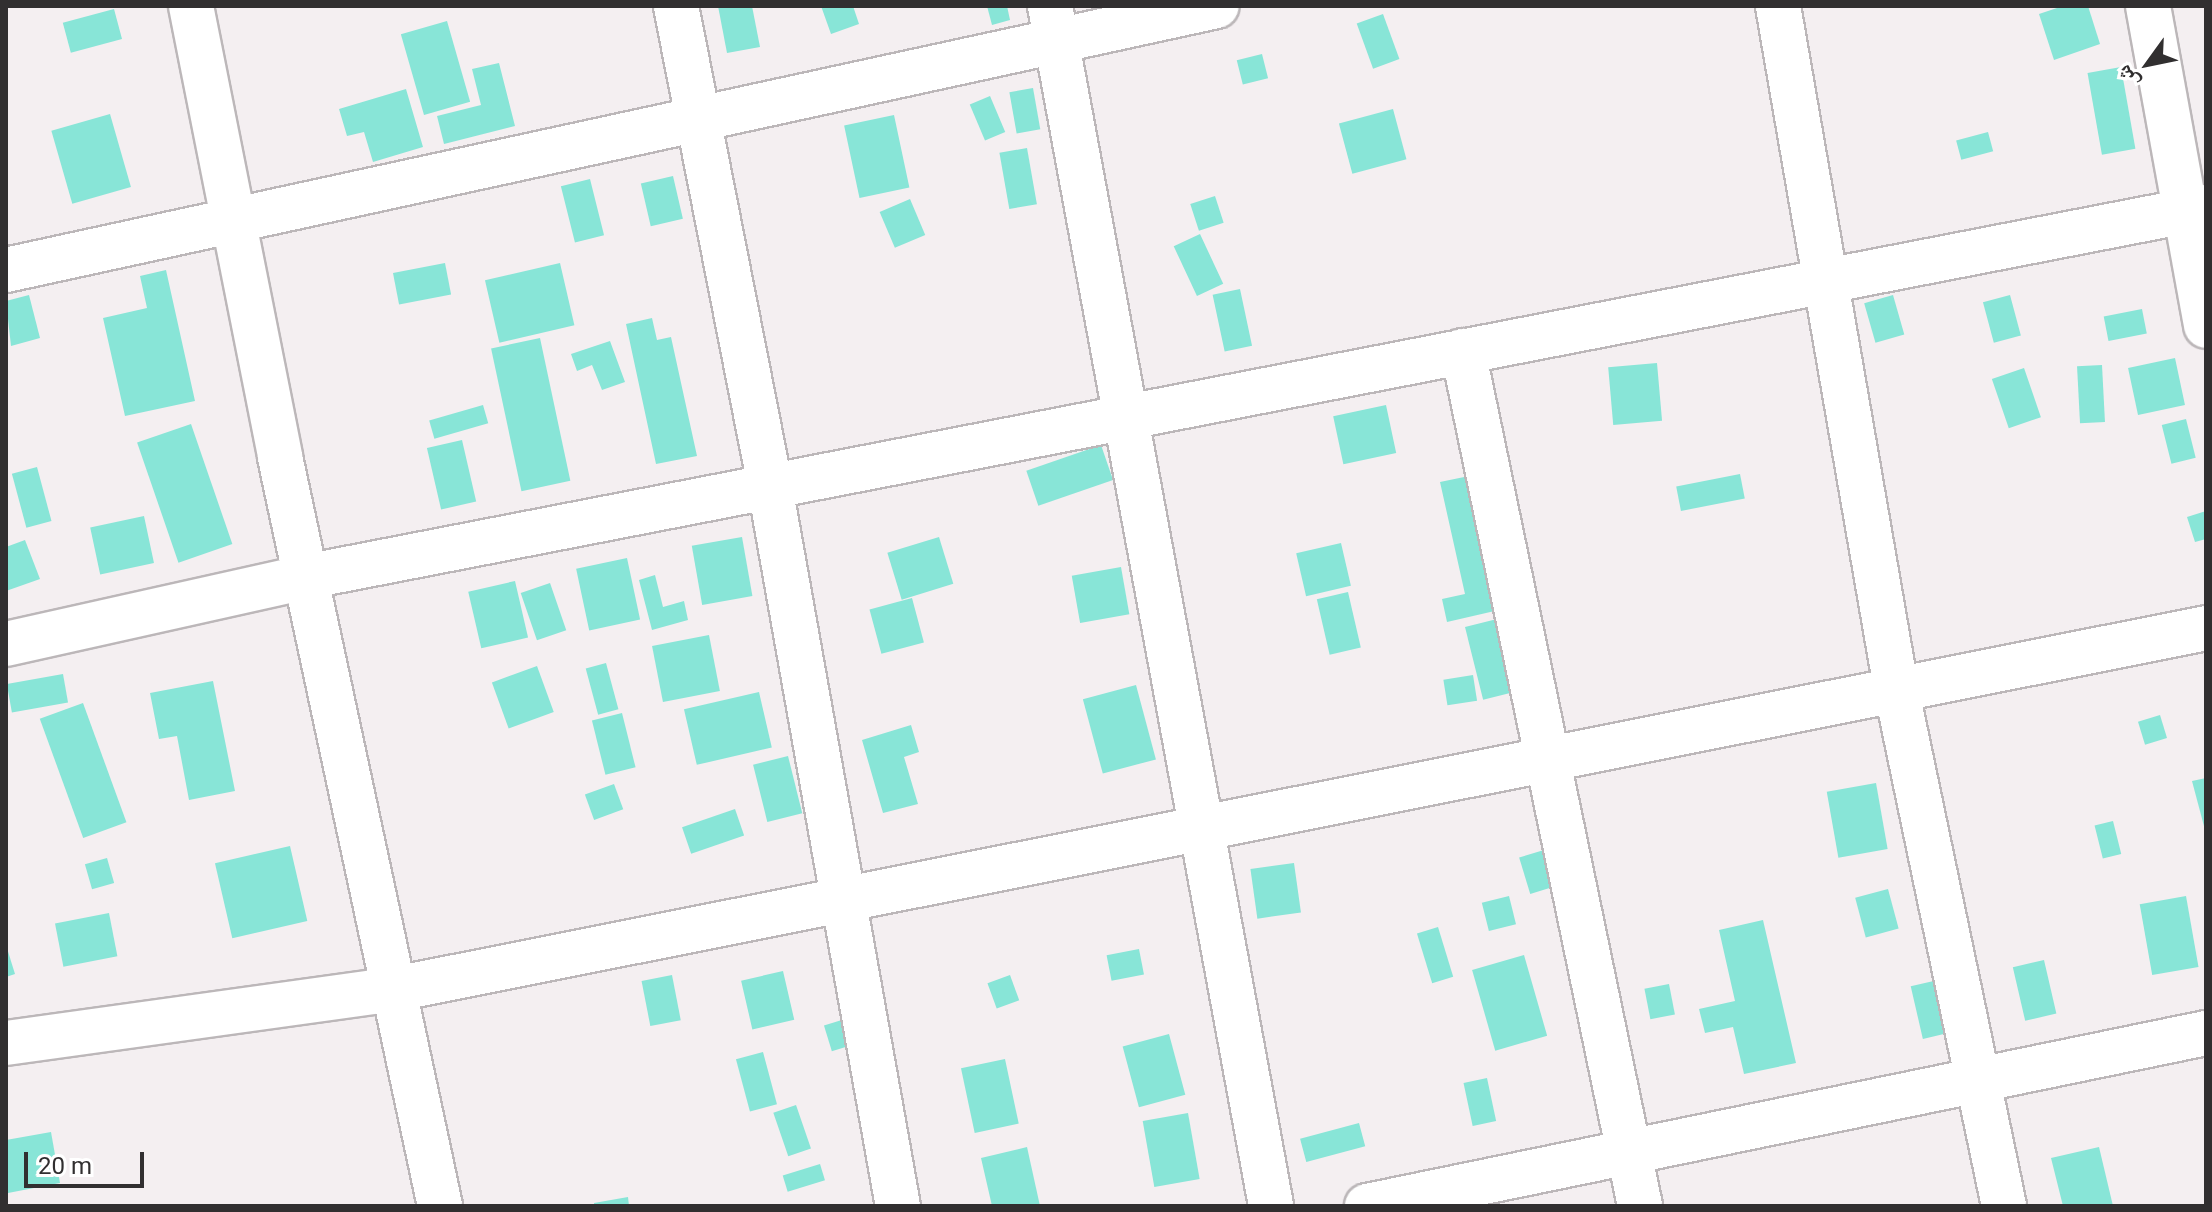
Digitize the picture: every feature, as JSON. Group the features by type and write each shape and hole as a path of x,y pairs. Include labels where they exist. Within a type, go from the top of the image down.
{"street":[{"path":"191,6 305,577 440,1206"},
{"path":"676,6 770,487 898,1206"},
{"path":"6,270 698,119 1053,23 1217,6"},
{"path":"1778,6 1896,688 2004,1206"},
{"path":"2148,6 2196,209 2206,326"},
{"path":"1053,23 1271,1206"},
{"path":"6,644 305,577 2196,209"},
{"path":"1463,351 1550,757 1640,1206"},
{"path":"6,1043 395,989 2206,628"},
{"path":"1367,1206 2206,1033"}],"building":[{"path":"718,6 752,6 760,47 727,53"},
{"path":"821,6 853,6 859,24 831,34"},
{"path":"987,6 1007,6 1010,20 992,25"},
{"path":"2063,6 2088,6 2100,44 2054,60 2039,14"},
{"path":"114,9 122,39 71,53 63,23"},
{"path":"1383,14 1399,59 1373,69 1357,24"},
{"path":"447,21 470,102 424,115 401,34"},
{"path":"1262,54 1268,78 1243,85 1237,60"},
{"path":"499,63 515,126 444,144 437,116 481,105 472,69"},
{"path":"2121,67 2135,149 2102,155 2088,73"},
{"path":"1033,88 1040,129 1017,134 1009,92"},
{"path":"406,89 423,147 373,162 364,132 347,136 339,109"},
{"path":"990,96 1005,132 985,140 970,105"},
{"path":"1393,109 1406,159 1352,174 1339,123"},
{"path":"110,114 131,187 72,204 51,131"},
{"path":"894,115 909,187 859,198 844,126"},
{"path":"1988,132 1993,151 1961,160 1956,141"},
{"path":"1027,148 1037,204 1009,209 999,153"},
{"path":"673,176 683,219 651,226 641,183"},
{"path":"590,179 604,235 575,243 561,186"},
{"path":"1215,196 1224,223 1199,231 1190,204"},
{"path":"910,199 925,235 895,248 880,212"},
{"path":"1200,234 1223,284 1197,296 1174,246"},
{"path":"445,263 451,294 399,305 393,273"},
{"path":"560,263 574,325 499,343 485,280"},
{"path":"166,270 195,401 125,416 103,318 147,308 140,276"},
{"path":"1240,289 1252,346 1225,352 1213,295"},
{"path":"29,295 40,338 11,346 6,301"},
{"path":"1893,295 1904,334 1875,343 1864,303"},
{"path":"2010,295 2021,336 1994,343 1983,302"},
{"path":"2142,309 2147,334 2108,341 2104,316"},
{"path":"652,318 657,340 671,337 697,456 656,464 626,324"},
{"path":"540,338 570,481 521,491 491,348"},
{"path":"610,341 625,382 602,390 592,365 577,371 571,354"},
{"path":"2175,358 2185,405 2138,415 2128,368"},
{"path":"1657,363 1662,421 1613,425 1608,367"},
{"path":"2102,365 2105,422 2080,423 2077,366"},
{"path":"2024,368 2041,417 2009,428 1992,379"},
{"path":"483,405 488,423 434,439 429,420"},
{"path":"1386,405 1396,453 1343,464 1333,416"},
{"path":"2186,419 2196,458 2171,464 2162,425"},
{"path":"191,424 232,544 178,563 137,443"},
{"path":"462,440 476,501 441,509 427,448"},
{"path":"1101,445 1113,480 1038,506 1026,471"},
{"path":"37,467 51,521 26,528 12,474"},
{"path":"1740,474 1745,499 1681,511 1676,486"},
{"path":"1469,476 1499,610 1447,622 1442,599 1465,594 1440,482"},
{"path":"2206,511 2206,539 2195,542 2187,517"},
{"path":"144,516 154,563 100,574 90,527"},
{"path":"742,537 752,596 702,605 692,546"},
{"path":"939,537 953,584 902,600 887,553"},
{"path":"25,540 40,579 6,591 6,547"},
{"path":"1341,543 1351,586 1306,596 1296,553"},
{"path":"627,558 640,620 589,630 576,569"},
{"path":"1121,567 1129,614 1080,623 1072,576"},
{"path":"655,575 663,607 684,601 688,620 652,630 639,580"},
{"path":"515,581 528,638 481,648 468,592"},
{"path":"550,583 566,630 537,640 521,593"},
{"path":"1348,592 1361,648 1330,655 1317,599"},
{"path":"912,598 924,642 881,654 869,609"},
{"path":"1497,619 1515,692 1483,700 1465,627"},
{"path":"709,635 720,691 663,702 652,646"},
{"path":"606,663 618,709 598,715 586,668"},
{"path":"537,666 554,712 509,728 492,682"},
{"path":"63,674 68,703 12,712 7,684"},
{"path":"1473,675 1477,701 1447,705 1443,680"},
{"path":"213,681 235,791 189,800 177,736 159,739 150,693"},
{"path":"1136,685 1156,759 1103,774 1083,699"},
{"path":"759,692 772,748 697,765 684,709"},
{"path":"83,703 126,822 83,838 40,719"},
{"path":"622,713 636,767 605,775 592,720"},
{"path":"2160,715 2167,738 2145,745 2138,722"},
{"path":"911,725 919,752 904,757 918,804 883,813 862,740"},
{"path":"788,756 802,813 767,822 753,765"},
{"path":"2206,778 2206,830 2205,830 2192,781"},
{"path":"1876,783 1888,849 1838,858 1827,792"},
{"path":"614,784 623,809 594,820 585,795"},
{"path":"735,809 744,835 691,854 682,827"},
{"path":"2113,821 2121,854 2103,859 2095,826"},
{"path":"290,846 307,921 232,938 215,863"},
{"path":"1544,850 1555,886 1530,894 1519,858"},
{"path":"107,858 114,883 92,889 85,864"},
{"path":"1294,863 1301,913 1257,919 1250,869"},
{"path":"1888,889 1899,929 1866,937 1855,898"},
{"path":"1509,896 1516,924 1489,931 1482,903"},
{"path":"2186,896 2199,967 2152,975 2140,904"},
{"path":"109,913 117,956 63,967 55,923"},
{"path":"1763,920 1796,1063 1744,1074 1733,1027 1705,1033 1699,1009 1735,1001 1719,930"},
{"path":"1438,927 1453,977 1432,983 1417,933"},
{"path":"6,945 15,974 6,977"},
{"path":"1139,949 1144,975 1112,981 1107,955"},
{"path":"1524,955 1547,1036 1495,1051 1472,970"},
{"path":"2044,960 2056,1014 2025,1021 2013,967"},
{"path":"783,971 794,1020 752,1029 741,981"},
{"path":"672,975 681,1020 650,1026 642,981"},
{"path":"1010,975 1019,1000 997,1009 987,983"},
{"path":"1938,980 1950,1033 1923,1039 1911,986"},
{"path":"1669,984 1675,1014 1650,1019 1644,989"},
{"path":"845,1019 853,1045 832,1051 824,1025"},
{"path":"1169,1034 1185,1095 1139,1107 1123,1046"},
{"path":"763,1052 777,1104 750,1111 736,1059"},
{"path":"1005,1059 1019,1124 975,1133 961,1068"},
{"path":"1487,1078 1496,1121 1473,1126 1464,1083"},
{"path":"796,1105 811,1148 788,1156 773,1113"},
{"path":"1188,1113 1200,1179 1154,1187 1143,1121"},
{"path":"1359,1123 1365,1146 1306,1162 1300,1139"},
{"path":"51,1132 60,1183 8,1193 6,1140"},
{"path":"1027,1147 1040,1206 992,1206 981,1158"},
{"path":"2099,1147 2113,1206 2063,1206 2051,1158"},
{"path":"820,1164 825,1180 788,1192 783,1175"},
{"path":"628,1197 629,1206 594,1206 594,1203"}]}
